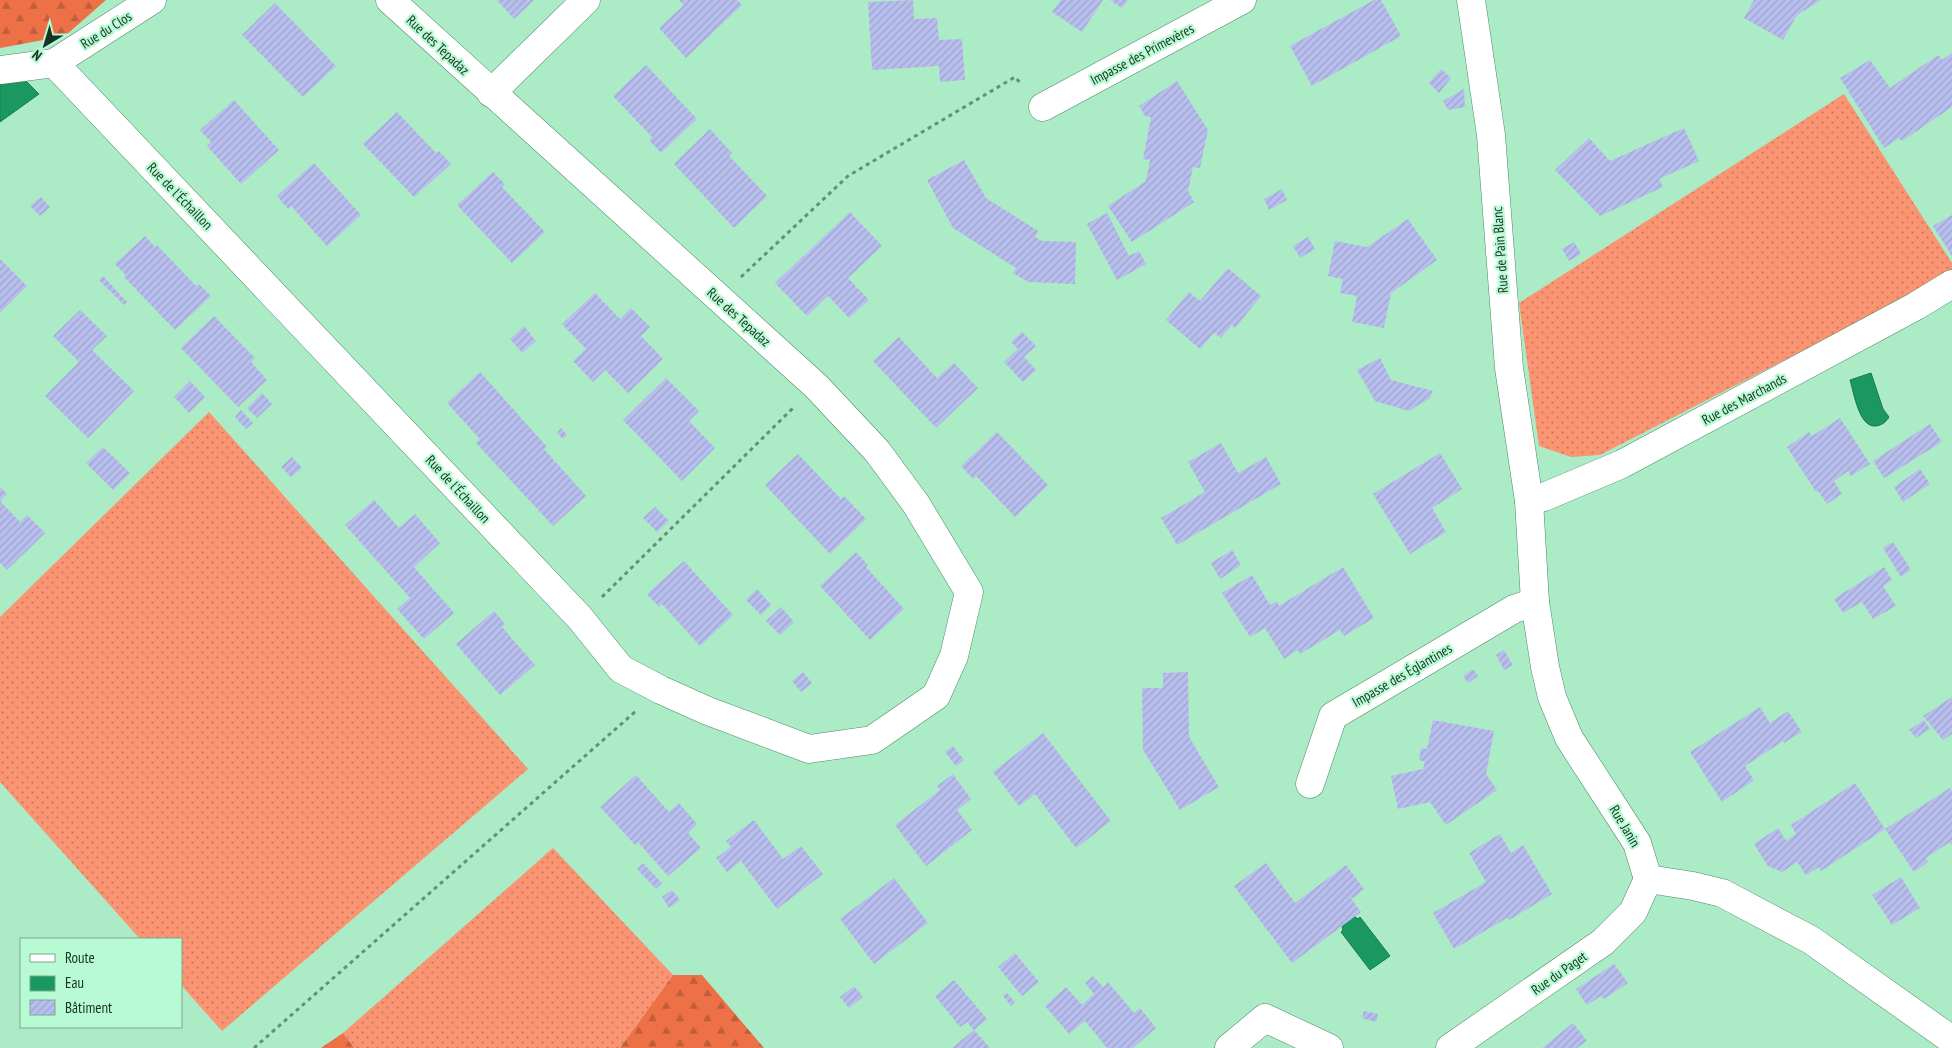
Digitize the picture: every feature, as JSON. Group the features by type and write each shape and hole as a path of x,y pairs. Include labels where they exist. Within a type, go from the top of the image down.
{"street":[{"name":"Rue du Clos","path":"0,70 54,63 152,0"},
{"name":"Rue des Tepadaz","path":"390,0 490,93 816,386 877,451 916,504 969,592 954,656 936,696"},
{"path":"490,93 586,0"},
{"name":"Impasse des Primevères","path":"1043,107 1242,0"},
{"name":"Rue de Pain Blanc","path":"1472,0 1491,135 1509,368 1529,501"},
{"name":"Rue de l'Échaillon","path":"54,63 580,618 621,669 660,690 708,711 809,749 872,740 936,696"},
{"name":"Rue des Marchands","path":"1529,501 1544,497 1622,464 1916,306 1952,284"},
{"name":"Rue Janin","path":"1529,501 1536,602 1545,667 1552,697 1569,738 1637,843 1648,879"},
{"name":"Impasse des Églantines","path":"1310,784 1332,716 1514,609 1536,602"},
{"path":"1648,879 1722,893 1803,936 1952,1040"},
{"name":"Rue du Paget","path":"1450,1048 1603,942 1633,912 1648,879"},
{"path":"1229,1048 1265,1018 1329,1048"}],"path":[{"path":"718,299 848,176 1015,77 1043,107"},
{"path":"580,618 816,386"},
{"path":"254,1048 660,690"}],"shaded area":[{"path":"1844,94 1952,263 1952,274 1600,455 1571,457 1539,446 1519,303"},
{"path":"209,412 528,769 222,1031 182,986 182,938 139,938 0,782 0,617"},
{"path":"553,848 673,975 620,1048 354,1048 343,1033"}],"green space":[{"path":"0,0 106,0 65,36 0,48"},
{"path":"673,975 702,975 764,1048 620,1048"},
{"path":"343,1033 354,1048 321,1048"}],"water":[{"path":"23,78 39,94 0,122 0,79"},
{"path":"1871,373 1883,409 1889,417 1886,421 1876,426 1870,425 1861,416 1850,380"},
{"path":"1354,916 1358,919 1360,917 1390,956 1370,970 1341,932 1343,930 1342,926"}],"building":[{"path":"497,0 534,0 514,19"},
{"path":"679,0 737,0 742,5 686,58 659,28 684,5"},
{"path":"913,0 914,19 937,18 939,40 962,39 965,80 940,82 939,66 872,70 868,2"},
{"path":"1061,0 1103,0 1082,32 1052,12"},
{"path":"1110,0 1128,0 1122,8"},
{"path":"1374,0 1381,0 1401,36 1312,86 1290,46"},
{"path":"1754,0 1821,0 1797,15 1783,40 1744,18"},
{"path":"275,3 336,66 303,97 242,35"},
{"path":"1952,53 1952,107 1902,141 1899,138 1884,148 1840,78 1870,60 1890,88 1938,55 1942,60"},
{"path":"646,65 697,119 661,153 649,140 652,137 613,96"},
{"path":"1441,69 1451,78 1439,93 1429,83"},
{"path":"1177,81 1208,130 1200,168 1193,167 1188,191 1194,202 1132,242 1108,206 1146,181 1150,160 1143,159 1151,117 1145,116 1139,106"},
{"path":"1464,89 1465,107 1448,110 1443,101"},
{"path":"234,100 279,150 241,184 207,146 211,142 200,130"},
{"path":"397,112 436,153 439,151 451,164 414,197 363,144"},
{"path":"1684,128 1699,161 1659,179 1663,187 1600,216 1555,170 1589,138 1610,161"},
{"path":"710,129 732,153 729,156 767,196 734,228 674,164"},
{"path":"964,160 986,198 1038,231 1035,237 1042,241 1076,242 1075,284 1028,282 1013,273 1016,268 953,228 927,180"},
{"path":"314,163 361,215 327,246 291,206 288,209 277,196"},
{"path":"493,172 505,184 502,187 545,232 512,263 457,205"},
{"path":"1282,189 1287,200 1269,210 1264,199"},
{"path":"41,197 50,207 40,216 30,206"},
{"path":"850,212 882,246 848,278 869,300 849,318 828,296 807,316 775,283"},
{"path":"1107,213 1129,256 1139,251 1146,264 1117,280 1087,224"},
{"path":"1952,215 1952,256 1933,226"},
{"path":"1408,219 1437,260 1391,293 1384,328 1352,322 1357,296 1340,293 1343,279 1328,276 1335,241 1367,247"},
{"path":"145,236 155,247 157,245 196,286 199,284 211,296 175,330 124,277 126,275 115,264"},
{"path":"1308,237 1315,249 1300,258 1293,246"},
{"path":"1574,242 1581,254 1569,261 1562,249"},
{"path":"0,259 27,286 0,313"},
{"path":"1228,268 1261,296 1235,328 1232,325 1221,338 1214,333 1200,349 1166,320 1189,292 1200,301"},
{"path":"103,276 127,302 124,305 99,280"},
{"path":"595,293 620,319 631,308 650,327 641,336 663,359 628,393 605,370 593,382 573,361 586,349 562,324"},
{"path":"80,310 107,336 92,350 134,391 88,438 45,396 79,362 53,336"},
{"path":"214,316 255,358 251,362 267,380 238,407 181,348"},
{"path":"524,326 536,341 522,353 510,339"},
{"path":"1022,332 1036,346 1024,357 1036,370 1023,382 1004,362 1018,349 1011,342"},
{"path":"899,337 937,378 954,363 978,388 936,428 873,361"},
{"path":"1380,358 1391,380 1433,391 1430,398 1409,411 1375,401 1357,370"},
{"path":"480,372 547,447 544,449 586,496 553,526 476,443 480,439 447,403"},
{"path":"666,378 699,411 689,421 715,448 682,481 623,420"},
{"path":"190,381 205,397 189,413 174,397"},
{"path":"262,393 272,404 257,418 247,408"},
{"path":"241,410 253,423 246,429 235,417"},
{"path":"1840,418 1870,464 1851,476 1848,471 1834,481 1842,494 1827,504 1818,491 1816,492 1787,447 1809,432 1812,436"},
{"path":"1930,424 1942,442 1884,478 1873,461"},
{"path":"561,428 567,435 563,439 557,433"},
{"path":"997,432 1048,485 1015,517 976,476 973,479 961,466"},
{"path":"1221,443 1238,473 1266,457 1281,484 1177,545 1161,518 1205,492 1188,462"},
{"path":"103,447 130,473 113,490 86,463"},
{"path":"1440,453 1462,489 1432,508 1446,532 1410,554 1373,494"},
{"path":"798,454 841,499 844,496 866,519 830,554 765,485"},
{"path":"292,457 302,468 291,477 281,467"},
{"path":"1920,469 1930,484 1903,502 1894,487"},
{"path":"0,487 7,494 0,501"},
{"path":"374,500 399,528 415,514 440,543 414,567 454,613 424,639 397,609 410,598 345,525"},
{"path":"0,501 20,522 27,515 45,533 7,570 0,563"},
{"path":"655,507 669,521 657,532 643,518"},
{"path":"1893,542 1911,570 1901,577 1883,548"},
{"path":"1232,550 1241,565 1220,579 1211,563"},
{"path":"856,552 868,565 866,567 904,609 870,640 820,586"},
{"path":"684,561 733,615 700,646 662,604 659,607 647,594"},
{"path":"1343,567 1374,618 1344,636 1340,630 1300,654 1298,650 1284,659 1265,628 1250,637 1222,593 1252,575 1270,605 1277,601 1279,606"},
{"path":"1884,567 1892,580 1883,586 1896,606 1873,619 1862,602 1843,613 1834,599"},
{"path":"757,589 771,605 761,615 746,600"},
{"path":"781,607 794,622 780,635 766,621"},
{"path":"494,611 505,624 502,627 535,665 500,695 456,644"},
{"path":"1504,650 1513,665 1504,670 1496,655"},
{"path":"1473,669 1478,676 1468,683 1463,676"},
{"path":"803,672 812,683 801,692 792,681"},
{"path":"1188,672 1189,737 1219,787 1180,810 1143,750 1142,688 1163,688 1163,673"},
{"path":"1952,697 1952,734 1943,740 1923,716"},
{"path":"1760,707 1770,723 1788,711 1802,732 1784,743 1783,741 1745,766 1754,780 1722,802 1690,752"},
{"path":"1433,720 1494,731 1486,774 1497,790 1446,825 1430,802 1398,809 1391,776 1423,769 1425,762 1419,760 1421,748 1427,749"},
{"path":"1924,720 1930,729 1916,738 1909,730"},
{"path":"1043,733 1111,821 1076,848 1035,794 1019,806 993,772"},
{"path":"953,746 964,760 956,766 945,752"},
{"path":"953,774 971,799 957,810 972,830 926,866 895,825 940,790 937,786"},
{"path":"636,775 669,812 679,803 697,824 688,833 701,848 668,876 638,842 635,845 600,807"},
{"path":"1855,783 1885,829 1821,871 1819,867 1806,875 1797,862 1782,872 1768,866 1754,844 1778,828 1786,841 1796,834 1791,825"},
{"path":"1950,788 1952,791 1952,846 1950,842 1926,858 1928,862 1914,872 1885,829"},
{"path":"754,820 783,859 801,846 823,874 777,909 741,861 727,872 716,858 731,847 726,841"},
{"path":"1500,834 1511,853 1523,845 1552,894 1509,920 1507,918 1454,949 1433,913 1486,882 1469,853"},
{"path":"643,863 662,883 656,889 637,869"},
{"path":"1266,863 1295,903 1346,865 1364,889 1353,898 1350,897 1361,912 1292,963 1234,886"},
{"path":"1901,877 1920,908 1892,925 1872,895"},
{"path":"894,878 928,923 874,964 840,919"},
{"path":"672,890 680,900 669,908 662,897"},
{"path":"1015,953 1039,982 1022,996 998,967"},
{"path":"1614,964 1628,983 1604,999 1601,996 1587,1005 1576,989"},
{"path":"1093,976 1103,987 1108,982 1134,1013 1140,1008 1156,1028 1133,1048 1107,1048 1085,1021 1069,1034 1045,1006 1066,987 1082,1005 1094,994 1085,983"},
{"path":"954,980 987,1019 974,1030 967,1022 960,1027 935,996"},
{"path":"854,986 863,997 849,1008 840,997"},
{"path":"1007,993 1015,1002 1011,1006 1003,996"},
{"path":"1364,1011 1378,1014 1376,1022 1362,1018"},
{"path":"1573,1023 1587,1041 1577,1048 1542,1048"},
{"path":"974,1030 990,1048 952,1048"}]}
